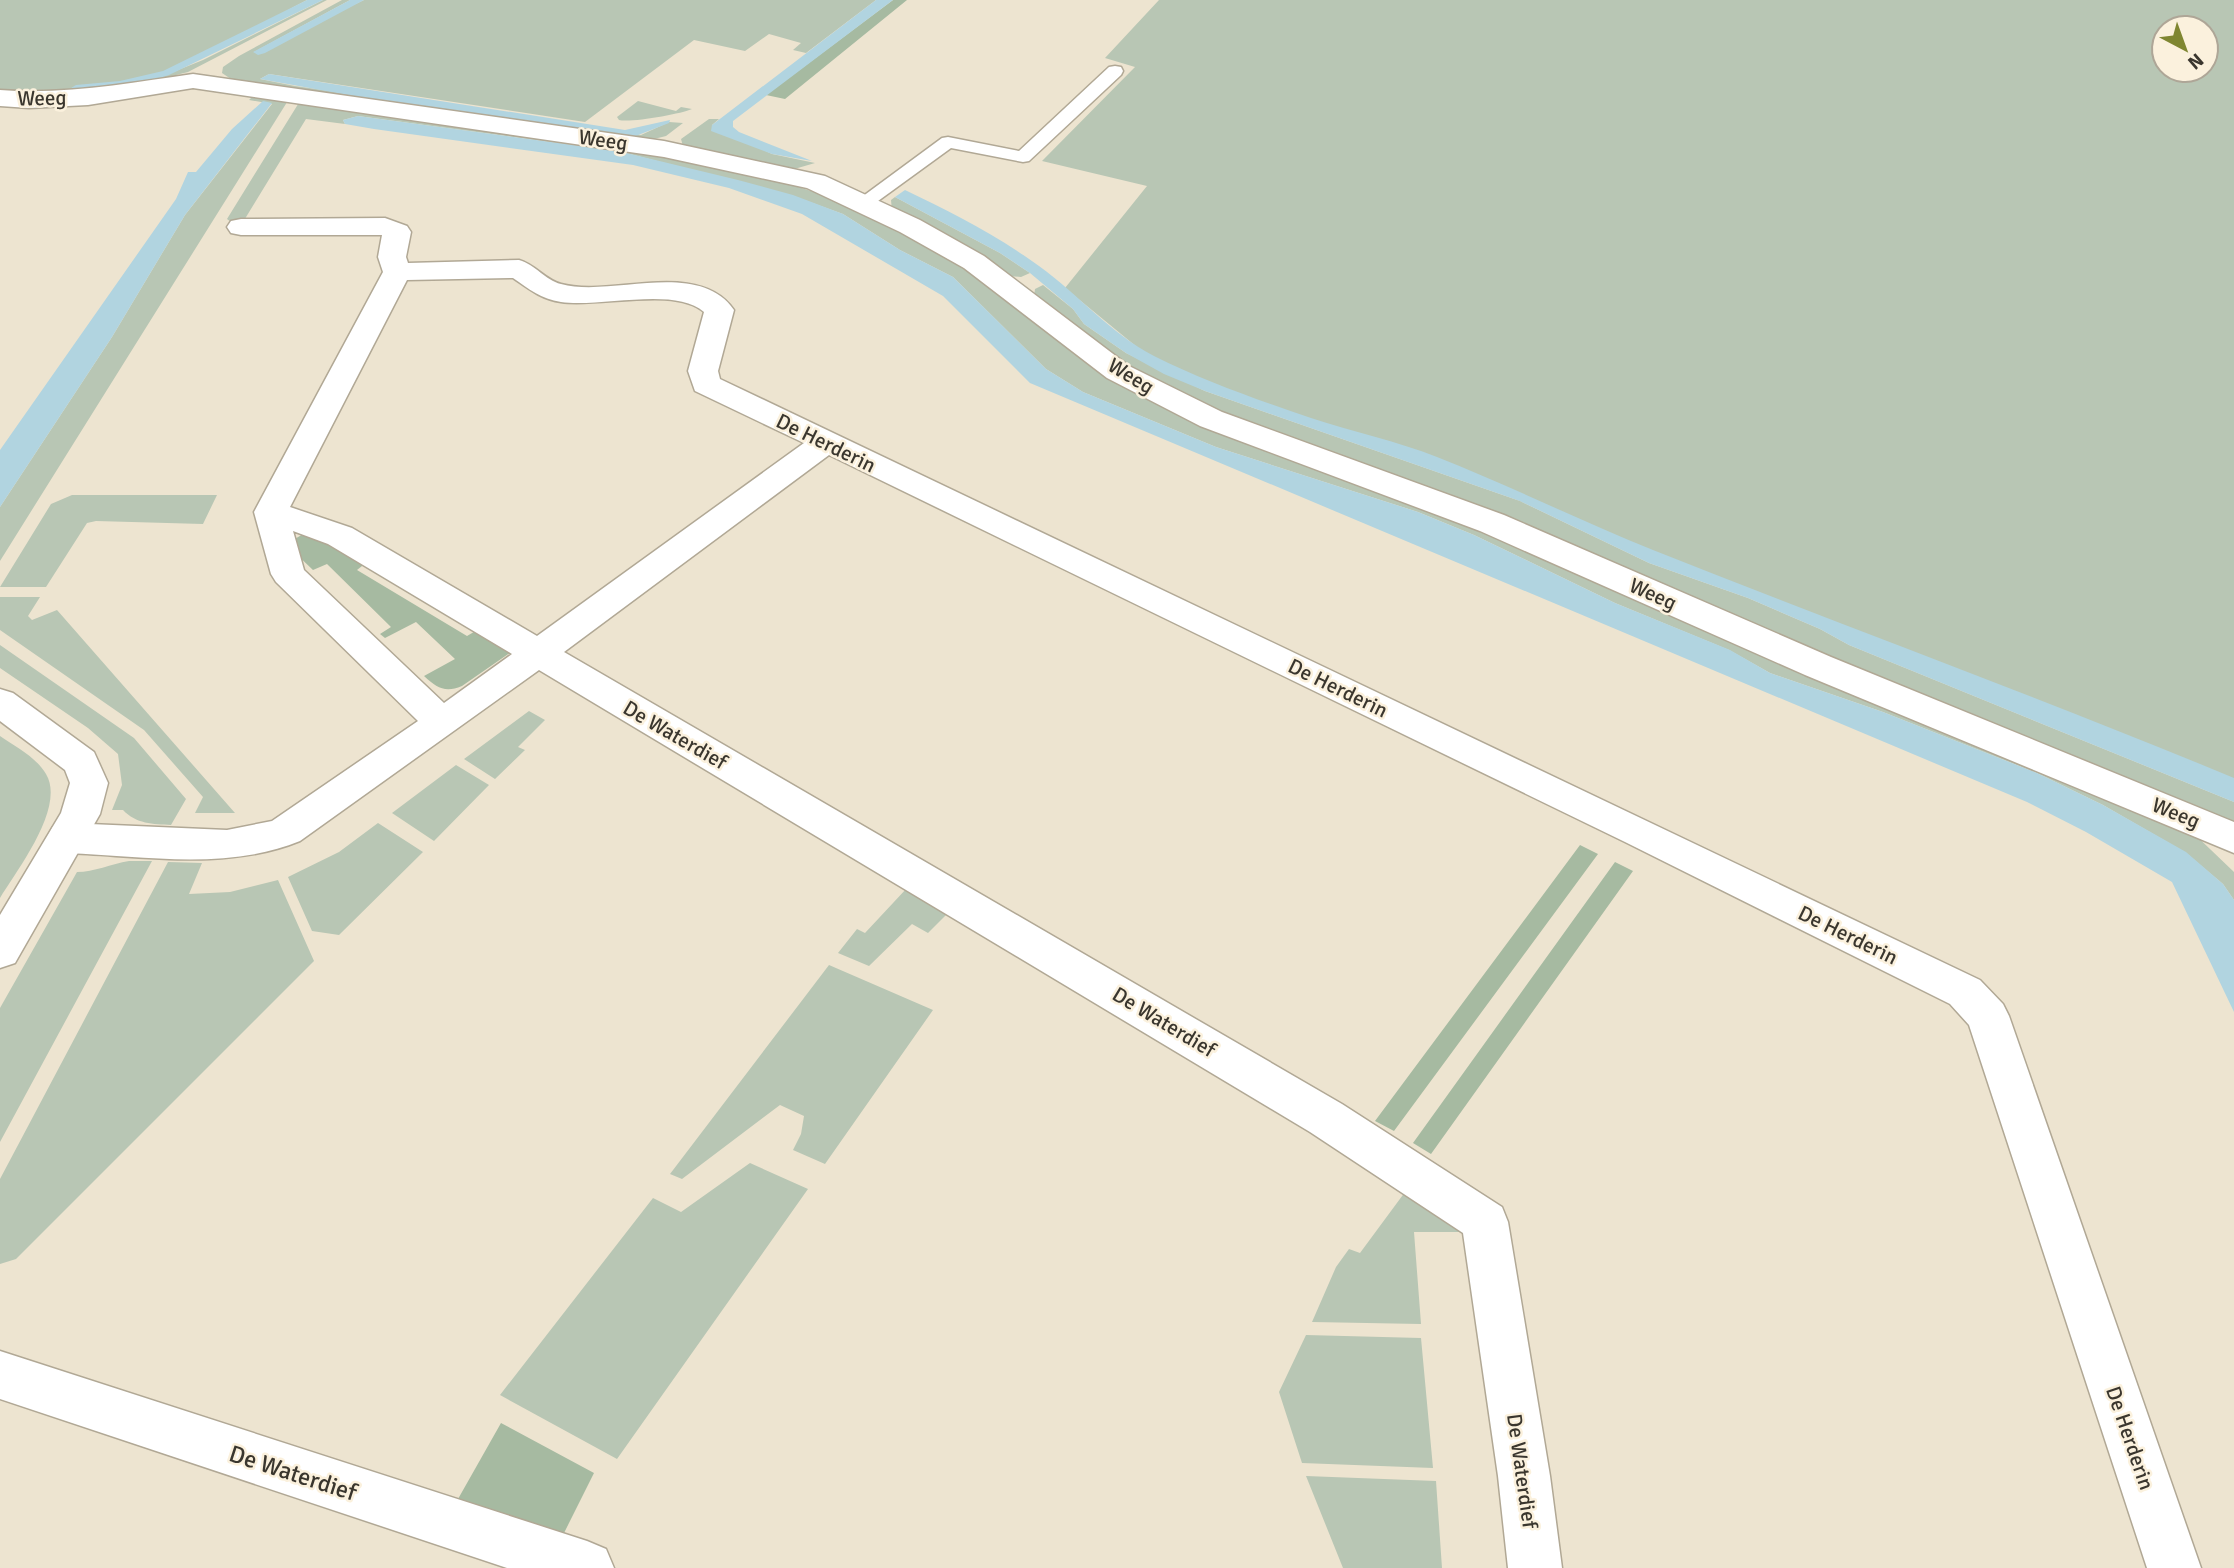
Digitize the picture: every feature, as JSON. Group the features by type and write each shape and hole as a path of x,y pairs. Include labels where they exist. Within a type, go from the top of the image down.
{"street":[{"name":"Weeg","path":"0,98 29,100 88,97 192,81 664,149 815,183 910,226 974,262 1118,372 1211,419 1492,523 1818,666 2234,838"},
{"path":"241,227 385,226 397,232 392,257 397,272 271,512 288,574 442,723"},
{"name":"De Herderin","path":"397,272 519,269 532,276 539,286 561,293 690,293 714,301 719,310 703,371 706,384 1639,832 1965,992 1987,1016 2174,1568"},
{"path":"67,838 227,845 266,839 286,831 442,723 825,443"},
{"name":"De Waterdief","path":"271,512 340,536 1326,1118 1485,1222 1524,1476 1535,1568"},
{"path":"0,702 85,768 89,783 67,838 0,951"},
{"name":"De Waterdief","path":"0,1375 587,1568"}],"lane":[{"path":"860,205 948,142 1023,157 1115,71"}],"green space":[{"path":"0,0 307,0 219,50 143,80 96,88 0,90"},
{"path":"327,0 188,72 148,82 203,60"},
{"path":"342,0 350,0 254,52 364,0 876,0 806,53 793,50 801,43 769,34 745,51 694,40 585,122 269,74 260,79 641,135 669,122 683,123 666,136 642,142 304,93 231,79 222,73 223,67 239,56"},
{"path":"893,0 907,0 785,99 766,95"},
{"path":"1159,0 2234,0 2234,790 1424,462 1160,366 1065,288 1147,186 1042,161 1135,67 1105,58"},
{"path":"256,93 289,99 0,561 0,507 112,337 185,215 272,104 249,100"},
{"path":"300,101 662,154 764,176 867,212 953,257 1054,335 1400,496 2187,827 2234,872 2234,900 2223,884 2186,853 2103,805 2037,773 1883,712 1770,673 1729,650 1615,603 1474,535 1418,512 1216,447 1083,392 1046,369 953,277 900,250 843,214 793,196 618,151 358,116 343,120 345,124 306,119 243,222 231,222 227,219"},
{"path":"638,101 676,111 681,107 692,109 656,118 619,120 617,117"},
{"path":"709,119 719,119 712,125 772,154 815,163 791,170 683,146 681,139"},
{"path":"895,197 1000,253 1030,273 1021,277 1008,276 892,211 891,200"},
{"path":"1043,285 1073,309 1084,324 1126,353 1205,391 1520,501 1649,563 1748,598 1820,629 1849,645 2234,802 2234,828 1231,419 1131,371 1034,296 1035,289"},
{"path":"72,495 217,495 203,524 87,523 46,587 0,587 51,504"},
{"path":"305,533 312,533 367,562 357,570 467,636 479,629 514,650 462,686 446,689 437,686 424,676 455,659 416,622 385,638 380,634 391,627 327,564 313,570 290,548 293,540"},
{"path":"0,597 40,597 28,616 32,620 57,610 235,813 195,813 203,797 144,730 0,630"},
{"path":"0,645 134,738 186,799 171,825 145,822 133,818 123,810 112,810 122,785 118,754 88,728 0,668"},
{"path":"529,711 545,720 518,747 525,750 495,779 464,759"},
{"path":"0,736 37,762 46,774 50,803 37,838 0,898"},
{"path":"456,765 489,785 434,841 392,813"},
{"path":"378,823 423,852 339,935 312,931 288,877 339,852"},
{"path":"1580,845 1598,854 1394,1131 1375,1121"},
{"path":"129,861 152,861 0,1142 0,1008 77,872"},
{"path":"168,862 202,863 189,894 230,892 278,880 314,961 16,1259 0,1264 0,1179"},
{"path":"1615,862 1633,871 1431,1154 1413,1143"},
{"path":"907,888 948,913 928,933 912,924 869,966 838,953 857,929 865,933"},
{"path":"829,965 933,1010 825,1164 793,1150 801,1134 804,1116 780,1105 682,1179 670,1174"},
{"path":"750,1163 808,1189 617,1459 500,1395 653,1198 681,1212"},
{"path":"1408,1188 1462,1232 1414,1232 1421,1324 1312,1322 1336,1267 1349,1249 1360,1253"},
{"path":"1306,1335 1421,1338 1433,1468 1302,1463 1279,1392"},
{"path":"501,1423 594,1473 564,1533 458,1499"},
{"path":"1306,1476 1436,1481 1442,1568 1343,1568"}],"water":[{"path":"307,0 323,0 169,75 148,82 68,90 76,85 120,81 163,71"},
{"path":"350,0 364,0 265,53 258,55 253,52"},
{"path":"876,0 893,0 733,121 733,127 739,132 812,161 772,154 711,131 712,125"},
{"path":"269,74 625,130 670,120 669,123 633,137 365,98 260,79"},
{"path":"263,101 272,103 185,215 112,337 0,507 0,450 176,199 188,172 196,172 232,129"},
{"path":"358,116 618,151 793,195 843,214 900,250 953,277 1046,369 1083,392 1216,447 1418,512 1474,535 1615,603 1730,650 1770,673 1883,712 2037,773 2103,805 2186,852 2223,884 2234,900 2234,1012 2172,882 2086,832 2027,802 1030,383 943,296 802,214 729,188 633,165 374,129 345,124 343,120"},
{"path":"905,190 974,225 1023,255 1054,277 1138,347 1173,365 1231,390 1291,411 1437,457 1653,550 2234,778 2234,802 1849,645 1820,629 1748,598 1649,563 1520,501 1205,391 1164,374 1126,353 1084,324 1073,309 1030,273 1000,253 895,197"}]}
